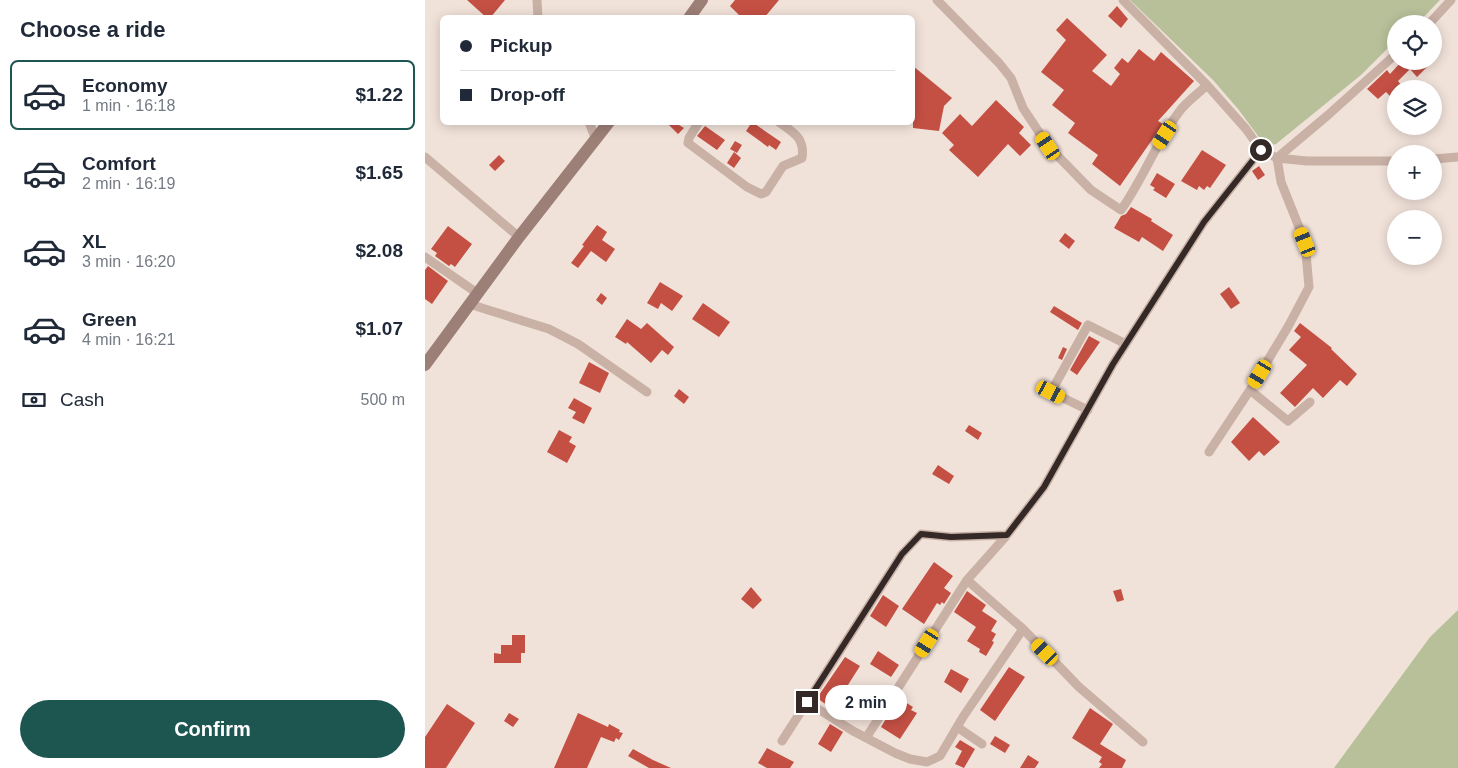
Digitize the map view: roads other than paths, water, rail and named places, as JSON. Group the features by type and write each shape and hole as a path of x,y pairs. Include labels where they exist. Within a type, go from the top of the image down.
{"street":[{"path":"537,0 538,15"},
{"path":"691,15 702,0"},
{"path":"937,0 999,63 1011,78 1023,108 1048,146 1091,190 1121,210 1134,192 1157,146 1180,111 1207,85"},
{"path":"1123,0 1207,85 1246,129 1261,150 1277,158 1307,161 1387,161"},
{"path":"1437,15 1451,0"},
{"path":"1277,158 1387,62"},
{"path":"590,125 596,140"},
{"path":"427,357 607,125"},
{"path":"697,125 688,143 747,187 761,194 765,192 783,166 802,158 803,149 801,141 783,125"},
{"path":"866,738 967,580 1007,535 1044,487 1126,344 1204,222 1261,150"},
{"path":"425,157 519,237"},
{"path":"1442,158 1458,157"},
{"path":"1209,452 1250,390 1289,325 1309,287 1305,242 1281,182 1277,158"},
{"path":"425,257 477,293"},
{"path":"469,304 549,329 578,344 647,392"},
{"path":"1088,410 1051,392 1088,325 1126,344"},
{"path":"1250,390 1288,421 1310,402"},
{"path":"782,740 902,554 915,539 921,534 951,537 1007,535"},
{"path":"967,580 1023,629 1079,687 1143,742"},
{"path":"807,702 866,738 910,759 927,762 940,756 957,727 1023,629"},
{"path":"957,727 982,744"}]}
